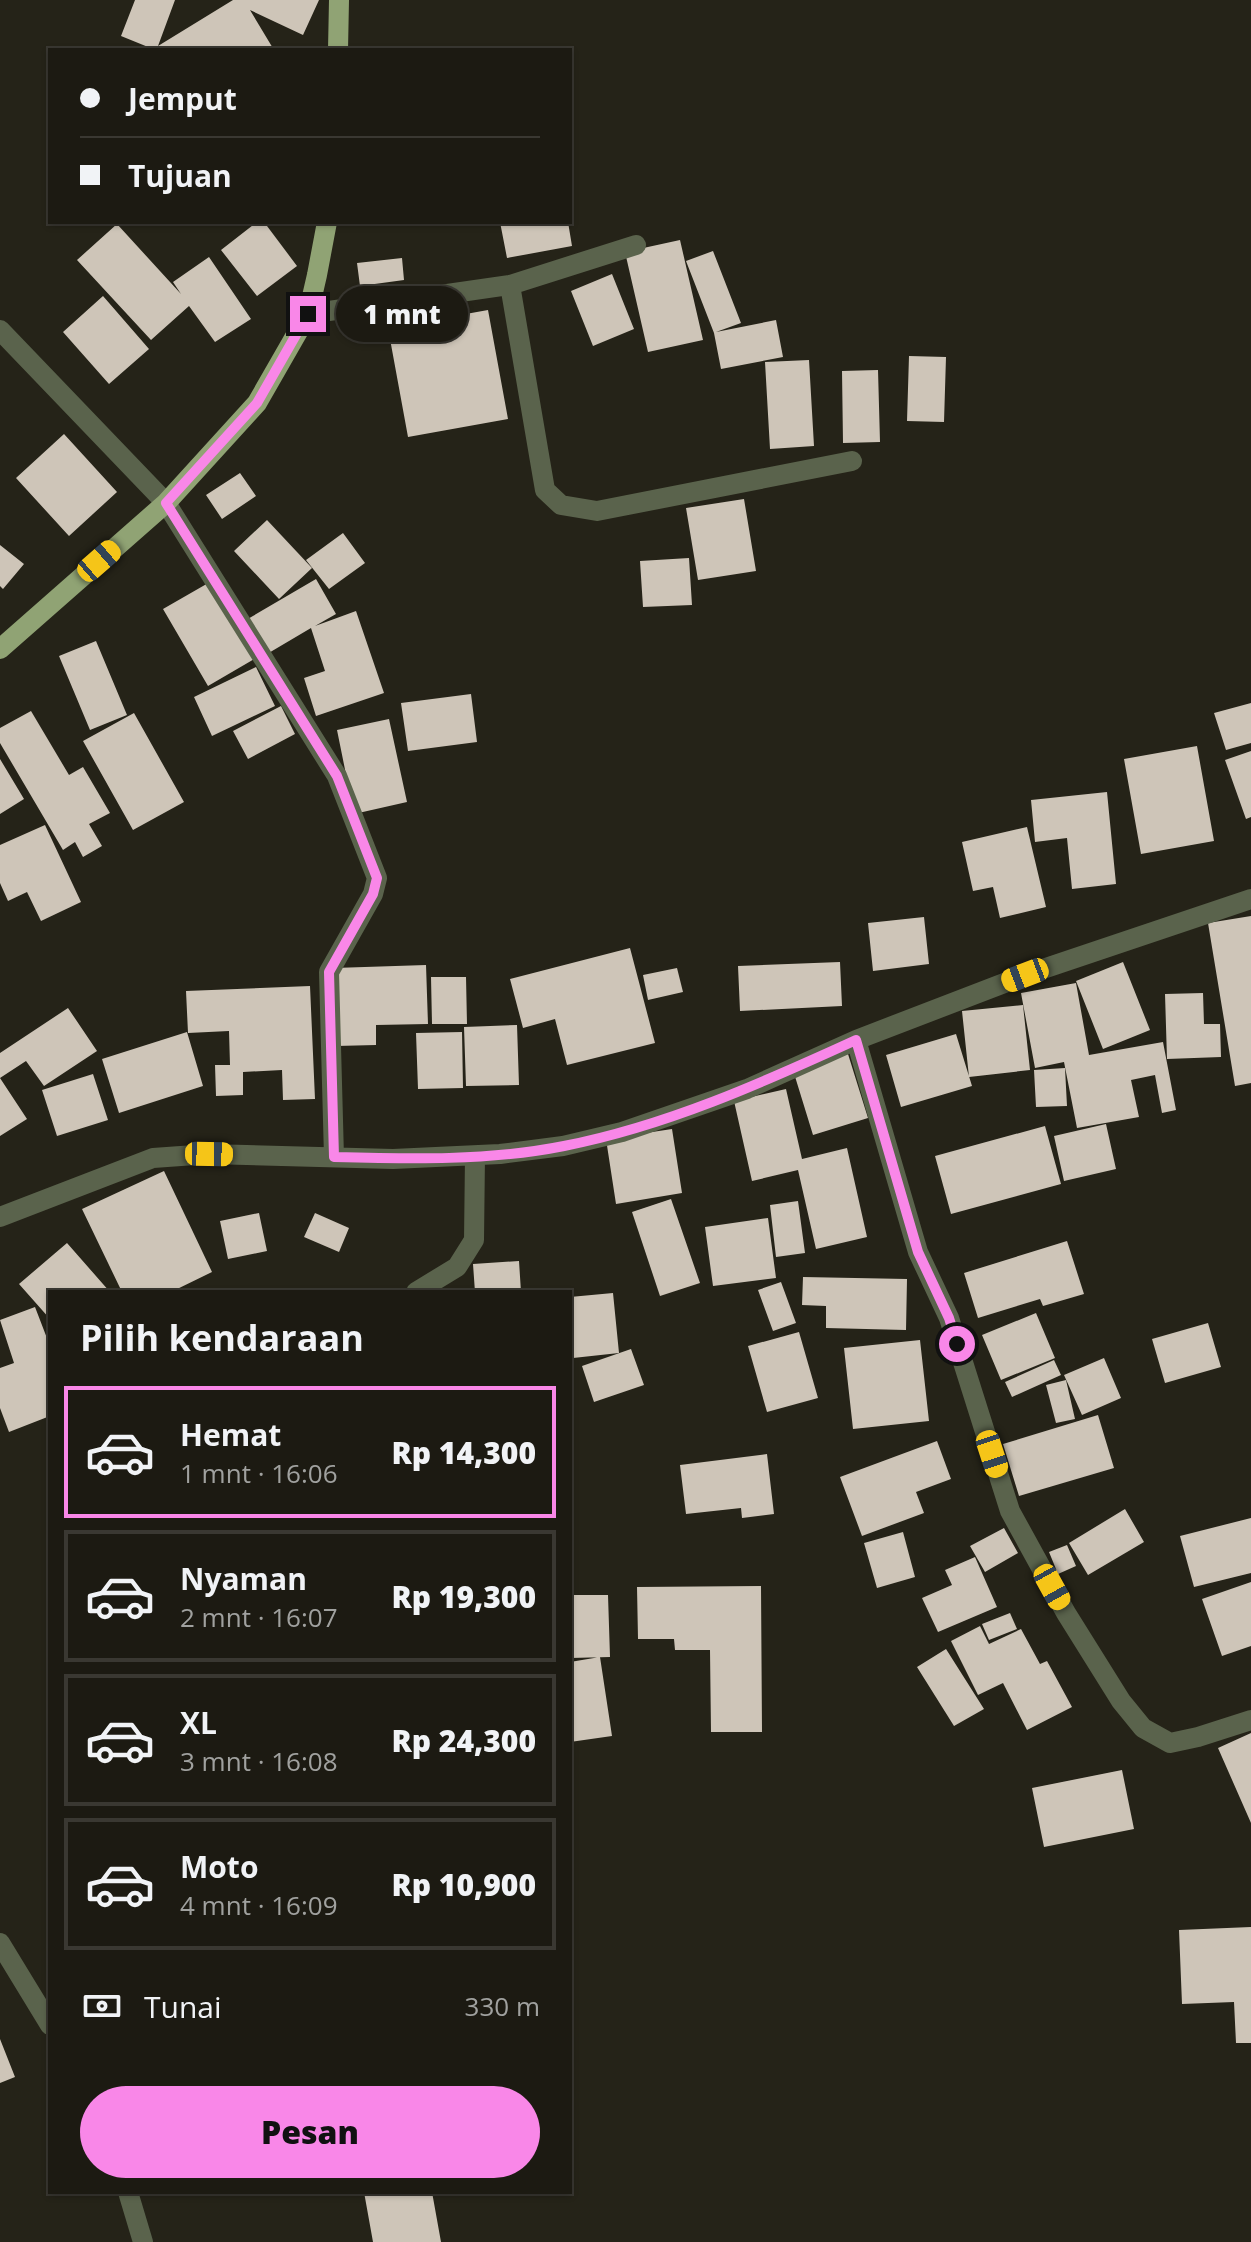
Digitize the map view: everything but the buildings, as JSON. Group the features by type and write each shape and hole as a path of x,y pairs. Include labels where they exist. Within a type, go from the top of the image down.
{"main road":[{"path":"338,48 339,0"},
{"path":"0,649 166,503 257,403 308,314 327,224"}],"street":[{"path":"308,314 510,285 636,245"},
{"path":"510,285 545,490 561,505 597,511 852,461"},
{"path":"0,330 166,503 337,776 377,878 373,894 329,972 334,1157"},
{"path":"0,1217 153,1158 209,1154 393,1159 475,1156 563,1146 622,1132 747,1089 856,1040 1025,975 1251,899"},
{"path":"856,1040 918,1252 949,1318 1010,1511 1066,1613 1121,1701 1143,1728 1170,1743 1251,1720"},
{"path":"419,1290 457,1267 474,1240 475,1156"},
{"path":"0,1943 48,2022"},
{"path":"129,2194 143,2242"}],"route":[{"path":"308,314 257,403 166,503 337,776 377,878 373,894 329,972 334,1157 393,1159 500,1154 563,1146 622,1132 747,1089 856,1040 918,1252 949,1318 957,1344"}]}
